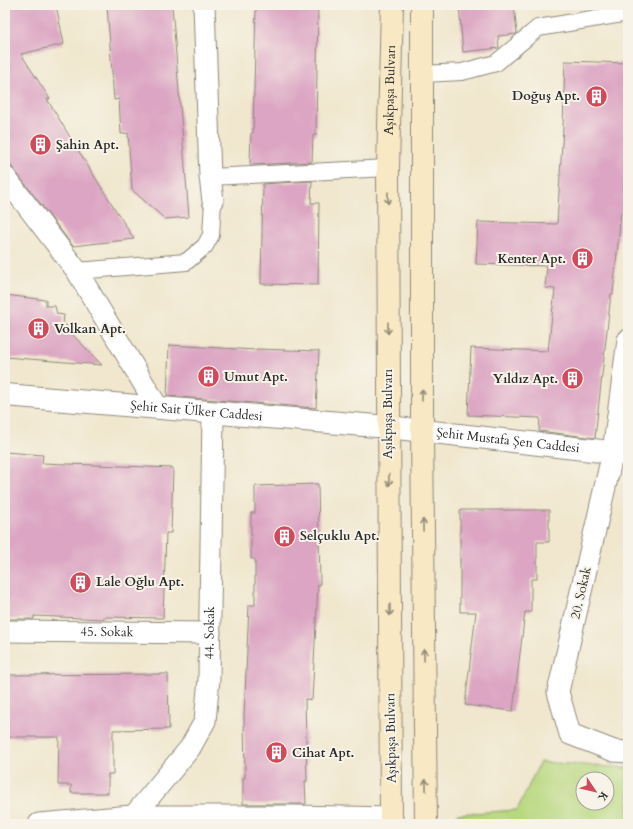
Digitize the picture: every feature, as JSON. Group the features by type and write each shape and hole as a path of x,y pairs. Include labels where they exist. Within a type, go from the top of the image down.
{"main road":[{"name":"Aşıkpaşa Bulvarı","path":"392,5 388,168 388,427 392,821"},
{"path":"422,5 422,432 426,824"}],"street":[{"path":"77,271 186,262 205,246 211,235 213,201 210,177 204,5"},
{"path":"422,74 462,72 496,63 538,28 628,13"},
{"path":"210,177 388,168"},
{"path":"5,177 77,271 158,408"},
{"name":"20. Sokak","path":"628,340 621,453 558,692 570,734 614,751 628,752"},
{"name":"Şehit Sait Ülker Caddesi","path":"5,395 388,427"},
{"name":"44. Sokak","path":"129,820 190,748 205,721 209,679 213,413"},
{"name":"Şehit Mustafa Şen Caddesi","path":"388,427 621,453"},
{"name":"45. Sokak","path":"5,631 210,633"},
{"path":"39,824 294,816 392,821"}],"green space":[{"path":"540,762 628,768 628,824 456,824 457,814 517,810"}],"building":[{"path":"5,5 56,5 64,44 21,54 50,99 47,99 76,147 134,239 73,246 5,158"},
{"path":"107,5 172,5 189,217 165,219 132,190 128,133 121,134 119,99 114,100"},
{"path":"256,5 318,5 316,135 313,135 312,162 250,165 251,133 253,133"},
{"path":"459,5 514,5 517,34 498,36 499,48 463,52"},
{"path":"565,61 628,63 628,212 621,212 613,294 611,294 595,438 539,431 540,418 468,415 471,348 548,351 555,289 545,288 547,266 476,264 478,222 557,224 563,128"},
{"path":"312,181 311,203 319,203 318,285 261,284 263,184"},
{"name":"Volkan Apt.","path":"5,295 46,300 46,306 55,306 57,314 64,315 63,325 72,326 71,333 102,365 5,357"},
{"path":"169,345 256,350 319,351 316,408 167,396"},
{"path":"5,452 43,455 42,463 173,468 171,533 166,533 163,618 104,617 104,619 34,616 34,619 5,619"},
{"path":"318,484 320,585 318,585 312,700 305,699 307,781 305,781 306,804 243,804 243,778 245,778 244,717 249,605 255,605 255,559 251,559 251,513 255,513 255,486"},
{"path":"460,510 549,510 549,542 537,542 537,579 531,579 531,612 525,612 513,711 465,705 476,612 460,612"},
{"path":"168,674 169,729 113,730 113,774 108,774 108,793 71,793 71,785 58,785 59,737 5,737 5,675"}],"place":[{"name":"Doğuş Apt.","path":"596,96"},
{"name":"Şahin Apt.","path":"40,145"},
{"name":"Kenter Apt.","path":"582,259"},
{"name":"Volkan Apt.","path":"38,329"},
{"name":"Umut Apt.","path":"209,377"},
{"name":"Yıldız Apt.","path":"573,379"},
{"name":"Selçuklu Apt.","path":"285,536"},
{"name":"Lale Oğlu Apt.","path":"80,582"},
{"name":"Cihat Apt.","path":"276,753"}]}
